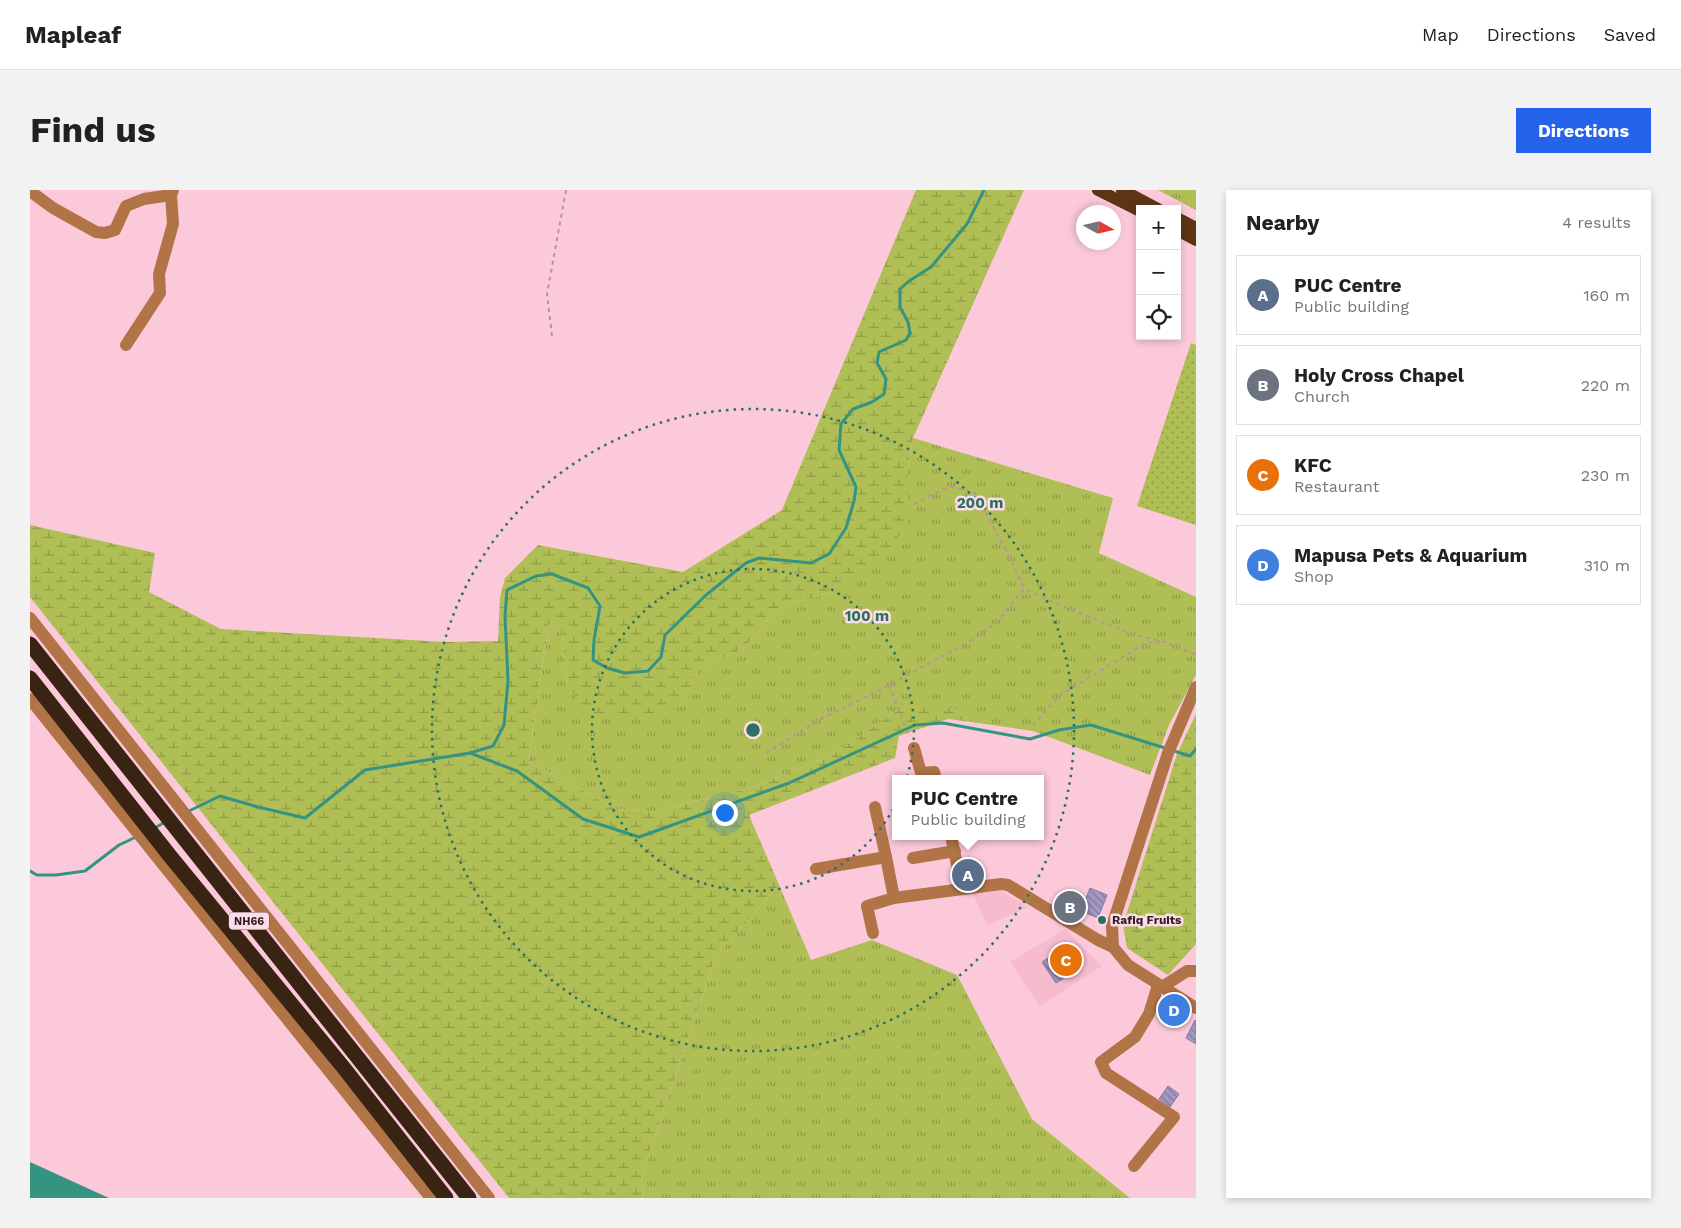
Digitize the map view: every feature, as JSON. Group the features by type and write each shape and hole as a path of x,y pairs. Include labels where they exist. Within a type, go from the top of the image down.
{"highway":[{"name":"NH66","path":"30,644 469,1198"},
{"name":"NH66","path":"30,678 164,848 343,1067 446,1198"}],"main road":[{"path":"1098,190 1136,209"},
{"path":"1122,190 1150,205"},
{"path":"1181,220 1196,228"},
{"path":"1181,232 1196,240"}],"street":[{"path":"30,191 53,208 96,232 105,233 115,230 126,206 144,199 172,193 173,224 159,274 160,293 126,345"},
{"path":"30,618 490,1198"},
{"path":"1113,947 1112,926 1169,749 1196,686"},
{"path":"30,700 431,1198"},
{"path":"914,748 921,773 934,772 935,775"},
{"path":"876,806 894,898"},
{"path":"952,840 962,889"},
{"path":"913,858 955,851"},
{"path":"816,869 886,857"},
{"path":"873,933 867,906 894,898 1001,884 1008,885 1098,940 1113,947 1128,965 1196,1008"},
{"path":"1134,1166 1174,1116 1106,1073 1101,1062 1135,1036 1149,1014 1160,986 1187,971 1196,970"}],"path":[{"path":"552,336 547,294 566,190"},
{"path":"914,504 950,486 975,493 1006,550 1024,589 1132,634 1165,642 1196,656"},
{"path":"766,752 821,719 889,686 967,643 996,623 1024,589"},
{"path":"1033,726 1060,695 1146,643 1165,642"},
{"path":"889,686 914,748"}],"shaded area":[{"path":"999,890 1028,907 987,925 973,894"},
{"path":"1065,929 1102,966 1040,1006 1010,962"},
{"path":"30,1162 109,1198 30,1198"}],"green space":[{"path":"916,190 1024,190 913,438 908,468 907,525 880,561 831,592 778,608 743,649 701,667 680,706 655,717 588,715 568,685 561,629 549,623 528,761 616,809 654,812 754,787 832,755 898,710 933,704 953,708 971,722 948,719 899,736 895,758 749,815 779,885 716,956 641,1178 644,1198 509,1198 30,597 30,525 155,553 149,592 221,629 446,642 498,641 500,597 505,578 538,545 683,572 782,510"},
{"path":"1158,190 1196,190 1196,210"},
{"path":"1191,343 1196,345 1196,525 1137,506"},
{"path":"913,438 1113,498 1099,553 1196,597 1196,675 1169,725 1150,775 1033,731 971,722 953,708 898,710 832,755 754,787 654,812 616,809 528,761 549,623 561,629 568,685 680,706 701,667 743,649 778,608 831,592 908,468"},
{"path":"1196,714 1196,944 1168,975 1127,948 1123,925 1177,754"},
{"path":"779,885 811,960 872,940 957,975 1032,1119 1130,1198 644,1198 641,1178 716,956"}],"building":[{"path":"1090,888 1107,895 1098,918 1081,911"},
{"path":"1067,901 1076,903 1072,913 1064,911"},
{"path":"1068,946 1081,967 1056,983 1042,962"},
{"path":"1196,1021 1196,1044 1186,1038"},
{"path":"1168,1086 1179,1094 1170,1107 1159,1099"}],"waterway":[{"path":"187,812 220,796 305,818 365,770 470,753 493,746 504,725 508,681 505,616 507,590 536,576 552,574 588,588 600,606 594,640 593,660 607,668 625,673 648,671 661,657 665,635 706,595 746,563 759,558 811,563 829,554 846,528 856,487 839,450 841,424 853,409 872,402 884,394 886,379 877,363 879,352 906,340 910,333 908,322 900,307 900,289 931,267 967,224 984,190"},
{"path":"470,753 517,771 583,819 639,837 789,783 915,725 943,723 1030,739 1059,730 1091,725 1165,748"},
{"path":"1171,750 1190,756 1196,749"},
{"path":"153,829 165,822"},
{"path":"30,871 37,875 56,875 85,871 119,845 136,837"}],"place":[{"name":"PUC Centre","path":"968,875"},
{"name":"Holy Cross Chapel","path":"1070,907"},
{"name":"Rafiq Fruits","path":"1102,920"},
{"name":"KFC","path":"1066,960"},
{"name":"Mapusa Pets & Aquarium","path":"1174,1010"}]}
